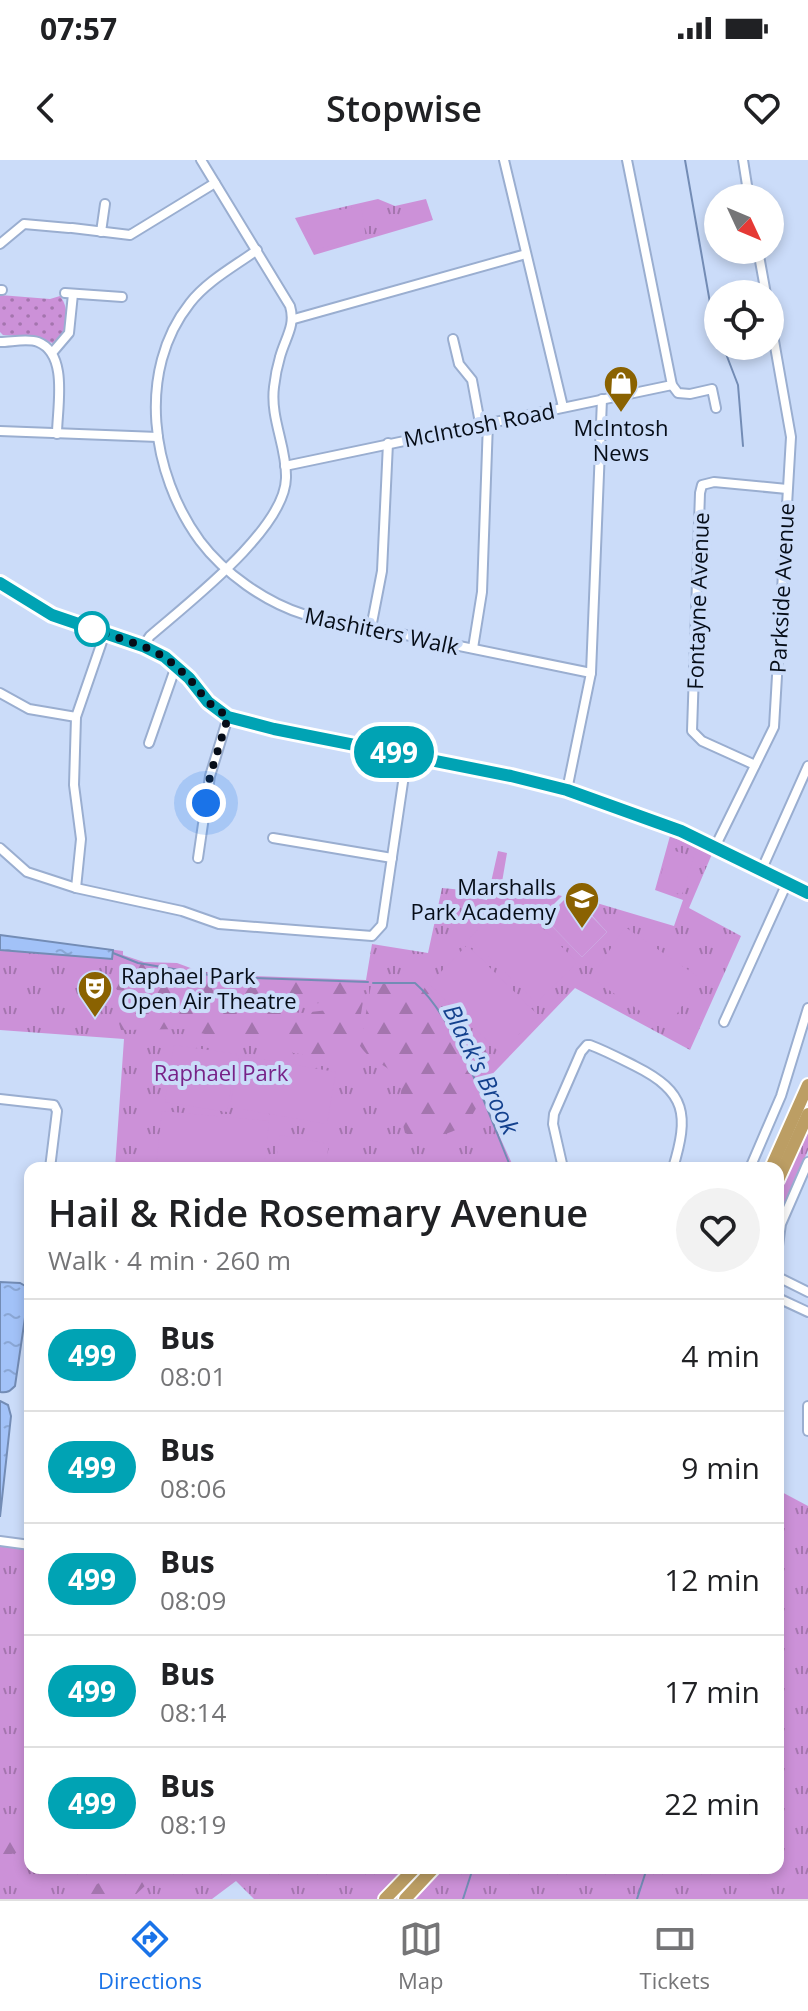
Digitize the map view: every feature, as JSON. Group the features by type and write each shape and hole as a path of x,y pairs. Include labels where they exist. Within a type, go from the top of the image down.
{"highway":[{"path":"784,1164 804,1109 808,1085"},
{"path":"774,1162 804,1109"},
{"path":"385,1899 409,1874"},
{"path":"405,1899 428,1874"}],"street":[{"path":"143,646 150,636 226,569 274,515 287,479 275,420 274,390 279,358 294,319 290,306 201,160"},
{"path":"504,160 563,407"},
{"path":"627,160 672,385"},
{"path":"743,160 747,184"},
{"path":"0,244 24,224 130,235 215,183"},
{"path":"101,232 105,204"},
{"name":"Mashiters Walk","path":"257,250 190,303 158,369 159,452 200,541 226,569 284,608 591,673"},
{"path":"294,319 526,254"},
{"path":"52,353 69,333 69,293 122,297"},
{"path":"453,339 459,364 472,380 484,422 482,592 473,648"},
{"path":"0,342 37,341 52,353 58,370 57,434"},
{"name":"Parkside Avenue","path":"715,847 774,727 791,437 777,360"},
{"name":"McIntosh Road","path":"285,466 672,385 678,393 712,389 716,408"},
{"path":"567,790 591,673 602,399"},
{"path":"0,431 158,437"},
{"path":"371,628 382,571 388,443"},
{"name":"Fontayne Avenue","path":"755,765 702,741 692,731 700,493 702,485 714,482 787,489"},
{"path":"0,582 52,615 143,646 176,666 208,702 228,717 567,790 650,819 808,893"},
{"path":"76,888 81,839 74,785 76,717 105,633"},
{"path":"149,743 176,666"},
{"path":"0,693 29,709 76,717"},
{"path":"198,858 210,776 228,717"},
{"path":"0,848 27,872 76,888 182,911 219,924 372,936 382,925 407,755"},
{"path":"761,871 808,766"},
{"path":"273,838 392,858"},
{"path":"724,1022 787,883"},
{"path":"753,1162 781,1096 808,1008"},
{"path":"562,1162 553,1124 554,1114 587,1045 639,1068 672,1090 682,1119 675,1162"},
{"path":"781,1096 804,1109"},
{"path":"0,1099 54,1105 57,1111 51,1162"},
{"path":"784,1213 808,1162"},
{"path":"784,1280 808,1292"},
{"path":"784,1301 808,1312"},
{"path":"808,1406 808,1431"},
{"path":"0,1541 24,1544"}],"green space":[{"path":"378,199 395,206 426,199 433,220 314,255 295,218"},
{"path":"361,206 366,238 312,250 306,216"},
{"path":"0,295 50,299 60,296 66,308 65,327 55,344 36,337 3,335 0,332"},
{"name":"Raphael Park","path":"670,836 712,854 689,908 741,936 690,1050 575,988 478,1089 511,1162 115,1162 124,1039 0,1030 0,935 123,951 123,955 144,962 177,963 223,975 366,980 372,944 428,953 442,888 463,890 462,895 487,900 498,851 507,853 501,888 537,898 539,891 562,896 542,916 582,957 607,932 582,905 590,901 674,926 683,900 655,890"},
{"path":"669,849 694,857 682,895 657,887"},
{"path":"570,894 607,932 582,957 545,919"},
{"path":"509,895 577,962 537,1003 469,939"},
{"path":"625,927 700,978 667,1029 591,978"},
{"path":"467,945 538,1015 500,1053 429,984"},
{"path":"118,960 221,977 368,982 366,990 344,994 329,1002 301,1005 117,990 113,982"},
{"path":"378,976 422,984 468,1060 481,1087 478,1090 481,1096 469,1120 457,1130 424,1137 405,1133 399,1109 402,1084 360,1046 372,980"},
{"path":"364,995 354,1058 347,1061 293,1053 285,1043 273,1039 257,1046 183,1029 121,1030 111,996 302,1013 328,1010"},
{"path":"174,1045 237,1054 227,1112 165,1102"},
{"path":"239,1055 336,1072 327,1124 230,1107"},
{"path":"162,1111 269,1121 265,1162 157,1162"},
{"path":"808,1127 808,1150 784,1208 784,1181"},
{"path":"280,1135 329,1144 326,1162 276,1162"},
{"path":"784,1493 808,1506 808,1899 254,1899 236,1881 212,1899 0,1899 0,1541 24,1544 24,1874 784,1874"},
{"path":"24,1807 24,1851 0,1857 0,1830"},
{"path":"150,1874 167,1878 147,1884 131,1899 65,1899 112,1877"}],"water":[{"path":"0,935 113,950 112,959 0,950"},
{"path":"0,1282 20,1283 24,1285 24,1324 15,1386 0,1392"},
{"path":"0,1401 8,1405 11,1416 0,1517"}],"waterway":[{"path":"685,160 706,280"},
{"path":"728,360 738,385 743,446"},
{"name":"Black's Brook","path":"113,953 138,963 221,977 368,982"},
{"name":"Black's Brook","path":"373,983 415,983 430,999 458,1043 509,1162"},
{"path":"463,1899 471,1874"},
{"path":"637,1899 645,1874"}],"bus line":[{"name":"499","path":"0,583 52,615 143,646 165,657 189,678 208,702 228,717 567,790 681,831 808,893"}],"place":[{"name":"McIntosh News","path":"621,414"},
{"name":"Marshalls Park Academy","path":"582,930"},
{"name":"Raphael Park Open Air Theatre","path":"95,1019"}],"route":[{"path":"92,629 165,657 189,678 208,702 228,717 210,776 206,803"}]}
